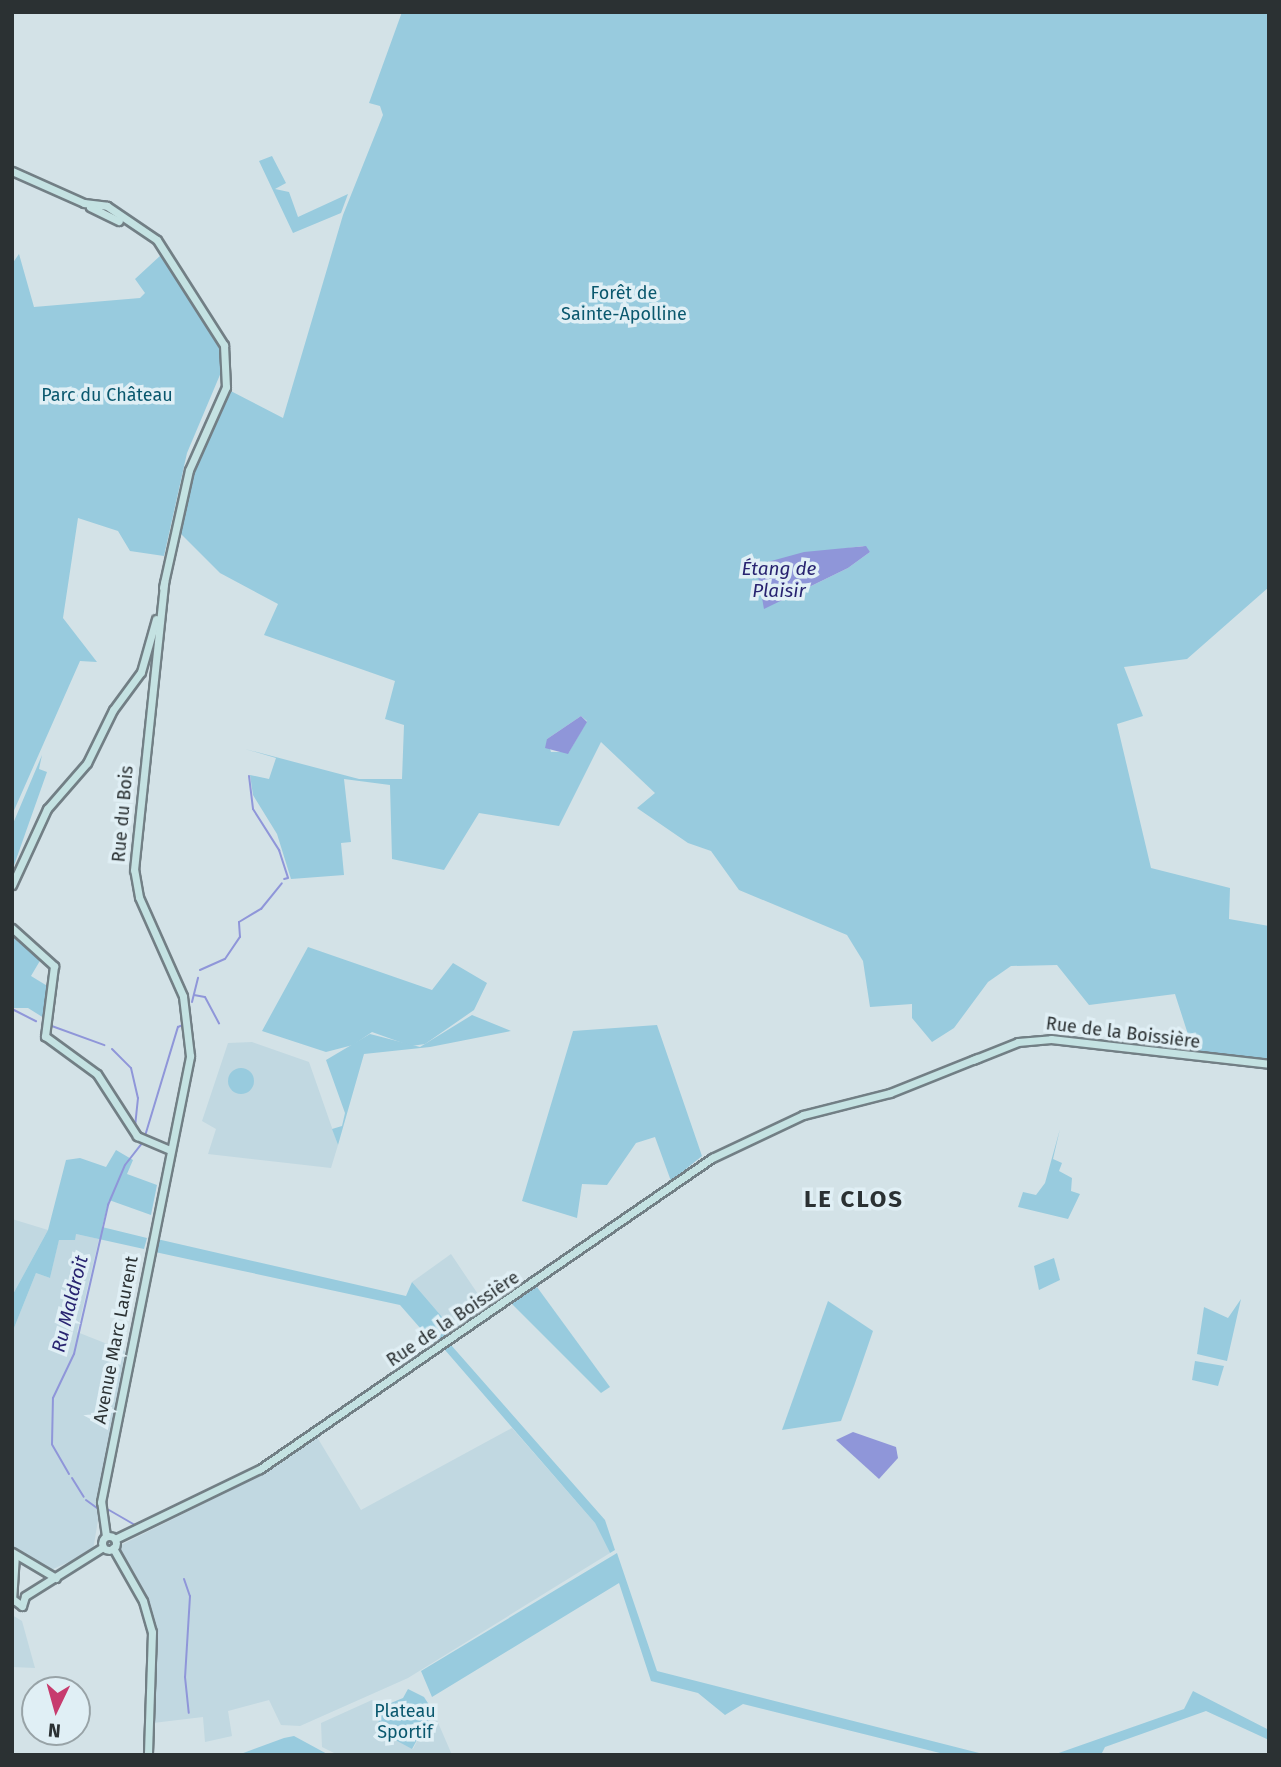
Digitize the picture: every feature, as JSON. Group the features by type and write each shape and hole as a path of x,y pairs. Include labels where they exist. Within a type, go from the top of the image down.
{"street":[{"path":"12,171 144,230 168,253 216,327 227,360 226,387 186,482 144,662 148,675"},
{"path":"12,885 47,809 79,775 102,736 113,710 148,675 153,664 164,583"},
{"path":"144,662 153,664"},
{"name":"Rue du Bois","path":"148,675 134,870 136,891 177,983 188,1016 190,1056 168,1149"},
{"path":"12,928 54,966 45,1035 97,1074 137,1136 168,1149"},
{"name":"Rue de la Boissière","path":"115,1539 260,1469 712,1158 803,1115 885,1099 977,1058 1042,1039 1269,1064"},
{"name":"Avenue Marc Laurent","path":"106,1536 101,1502 168,1149"},
{"path":"103,1547 106,1536 115,1539 113,1548 143,1601 152,1632 148,1755"},
{"path":"13,1554 16,1598 56,1578 103,1547 113,1548"},
{"path":"13,1554 56,1578"}],"shaded area":[{"path":"252,1042 309,1062 338,1145 331,1168 208,1154 216,1129 202,1121 228,1043"},
{"path":"12,1219 48,1230 12,1296"},
{"path":"76,1234 99,1239 77,1332 125,1351 93,1551 51,1570 12,1546 12,1333 36,1273 50,1278 59,1239"},
{"path":"451,1254 488,1309 455,1332 412,1282"},
{"path":"512,1428 595,1523 610,1553 408,1678 300,1726 281,1725 269,1700 228,1711 232,1736 205,1742 203,1717 153,1723 154,1623 118,1552 121,1545 259,1476 317,1437 361,1510"},
{"path":"12,1615 22,1621 35,1668 12,1667"},
{"path":"372,1700 386,1705 375,1729 413,1749 433,1711 452,1755 338,1755 322,1747 321,1723"}],"green space":[{"name":"Forêt de Sainte-Apolline","path":"402,12 1269,12 1269,587 1187,659 1124,667 1143,716 1117,724 1151,868 1230,888 1229,919 1269,926 1269,1059 1194,1053 1175,994 1089,1005 1057,965 1011,966 988,982 954,1028 932,1042 912,1018 912,1004 870,1007 863,961 847,935 739,890 711,851 688,843 637,808 655,793 601,742 559,826 479,813 444,870 392,859 390,785 344,779 351,842 341,843 344,875 291,879 277,834 253,795 250,775 269,779 276,758 245,749 359,779 402,779 404,725 385,719 395,681 264,635 278,604 220,573 179,532 189,470 223,387 283,418 343,215 383,115 380,106 369,103","holes":["863,546 870,552 848,568 793,595 827,551","581,716 587,721 569,752 551,752 547,739"]},
{"path":"272,156 286,183 275,189 289,192 298,217 348,194 341,213 293,233 259,161"},
{"name":"Parc du Château","path":"19,254 34,307 140,298 145,293 135,279 161,255 203,316 220,350 222,370 187,453 164,556 130,551 118,531 78,518 63,618 97,662 80,661 12,815 12,264"},
{"path":"42,755 39,769 47,772 12,871 12,826"},
{"path":"12,931 41,959 31,976 49,987 44,1018 28,1008 12,1008"},
{"path":"308,947 432,990 453,963 487,983 474,1010 425,1044 411,1046 372,1032 353,1045 326,1052 262,1031"},
{"path":"472,1015 511,1031 430,1047 364,1054 338,1145 332,1129 342,1126 345,1113 326,1060 370,1034 420,1047"},
{"path":"657,1025 702,1156 671,1181 655,1137 636,1143 607,1185 582,1184 577,1218 522,1201 573,1031"},
{"path":"241,1068 250,1072 254,1081 250,1090 241,1094 232,1090 228,1081 232,1072"},
{"path":"1060,1129 1053,1159 1062,1163 1059,1171 1072,1178 1071,1191 1080,1194 1068,1219 1018,1207 1023,1192 1036,1195 1045,1183"},
{"path":"116,1150 133,1160 127,1174 157,1185 151,1215 109,1200 102,1227 147,1238 144,1249 76,1234 75,1240 59,1240 50,1278 36,1273 12,1333 12,1296 48,1230 66,1160 80,1158 106,1167"},
{"path":"157,1239 406,1296 412,1282 455,1332 435,1345 400,1305 155,1252"},
{"path":"1054,1258 1060,1280 1039,1290 1034,1266"},
{"path":"537,1287 610,1387 601,1393 511,1303"},
{"path":"1241,1299 1227,1361 1197,1354 1204,1307 1228,1318"},
{"path":"828,1301 873,1331 854,1386 841,1421 782,1430"},
{"path":"451,1345 605,1520 615,1550 610,1553 595,1523 445,1350"},
{"path":"1195,1361 1224,1366 1218,1386 1192,1380"},
{"path":"617,1553 657,1671 987,1755 948,1755 743,1704 725,1715 698,1693 651,1681 619,1583 432,1697 421,1671"},
{"name":"Plateau Sportif","path":"408,1689 424,1697 433,1711 412,1749 375,1729 386,1705 403,1698"},
{"path":"1193,1691 1269,1730 1269,1740 1206,1711 1105,1747 1101,1755 1053,1755 1184,1709"},
{"path":"294,1736 329,1755 238,1755 284,1738"}],"water":[{"name":"Étang de Plaisir","path":"866,546 870,552 848,568 764,609 756,565 804,552"},
{"path":"581,716 587,722 568,754 545,748 547,739"},
{"path":"853,1432 896,1447 898,1458 879,1479 836,1440"}],"waterway":[{"path":"249,776 253,809 279,850 288,878 284,879"},
{"path":"200,970 225,959 240,937 239,922 261,909 282,883"},
{"path":"192,1002 198,978"},
{"path":"194,995 205,997 219,1023"},
{"name":"Ru Maldroit","path":"12,1009 36,1021"},
{"path":"145,1136 178,1027 185,1024"},
{"name":"Ru Maldroit","path":"49,1025 104,1045"},
{"name":"Ru Maldroit","path":"112,1049 131,1068 138,1098 135,1125"},
{"name":"Ru Maldroit","path":"69,1474 52,1444 53,1398 74,1354 108,1205 125,1165 143,1142"},
{"name":"Ru Maldroit","path":"72,1478 84,1497"},
{"name":"Ru Maldroit","path":"86,1500 97,1508"},
{"name":"Ru Maldroit","path":"109,1510 135,1525"},
{"name":"Ru Maldroit","path":"184,1579 190,1596 185,1677 189,1713"}],"district":[{"name":"LE CLOS","path":"854,1200"}]}
